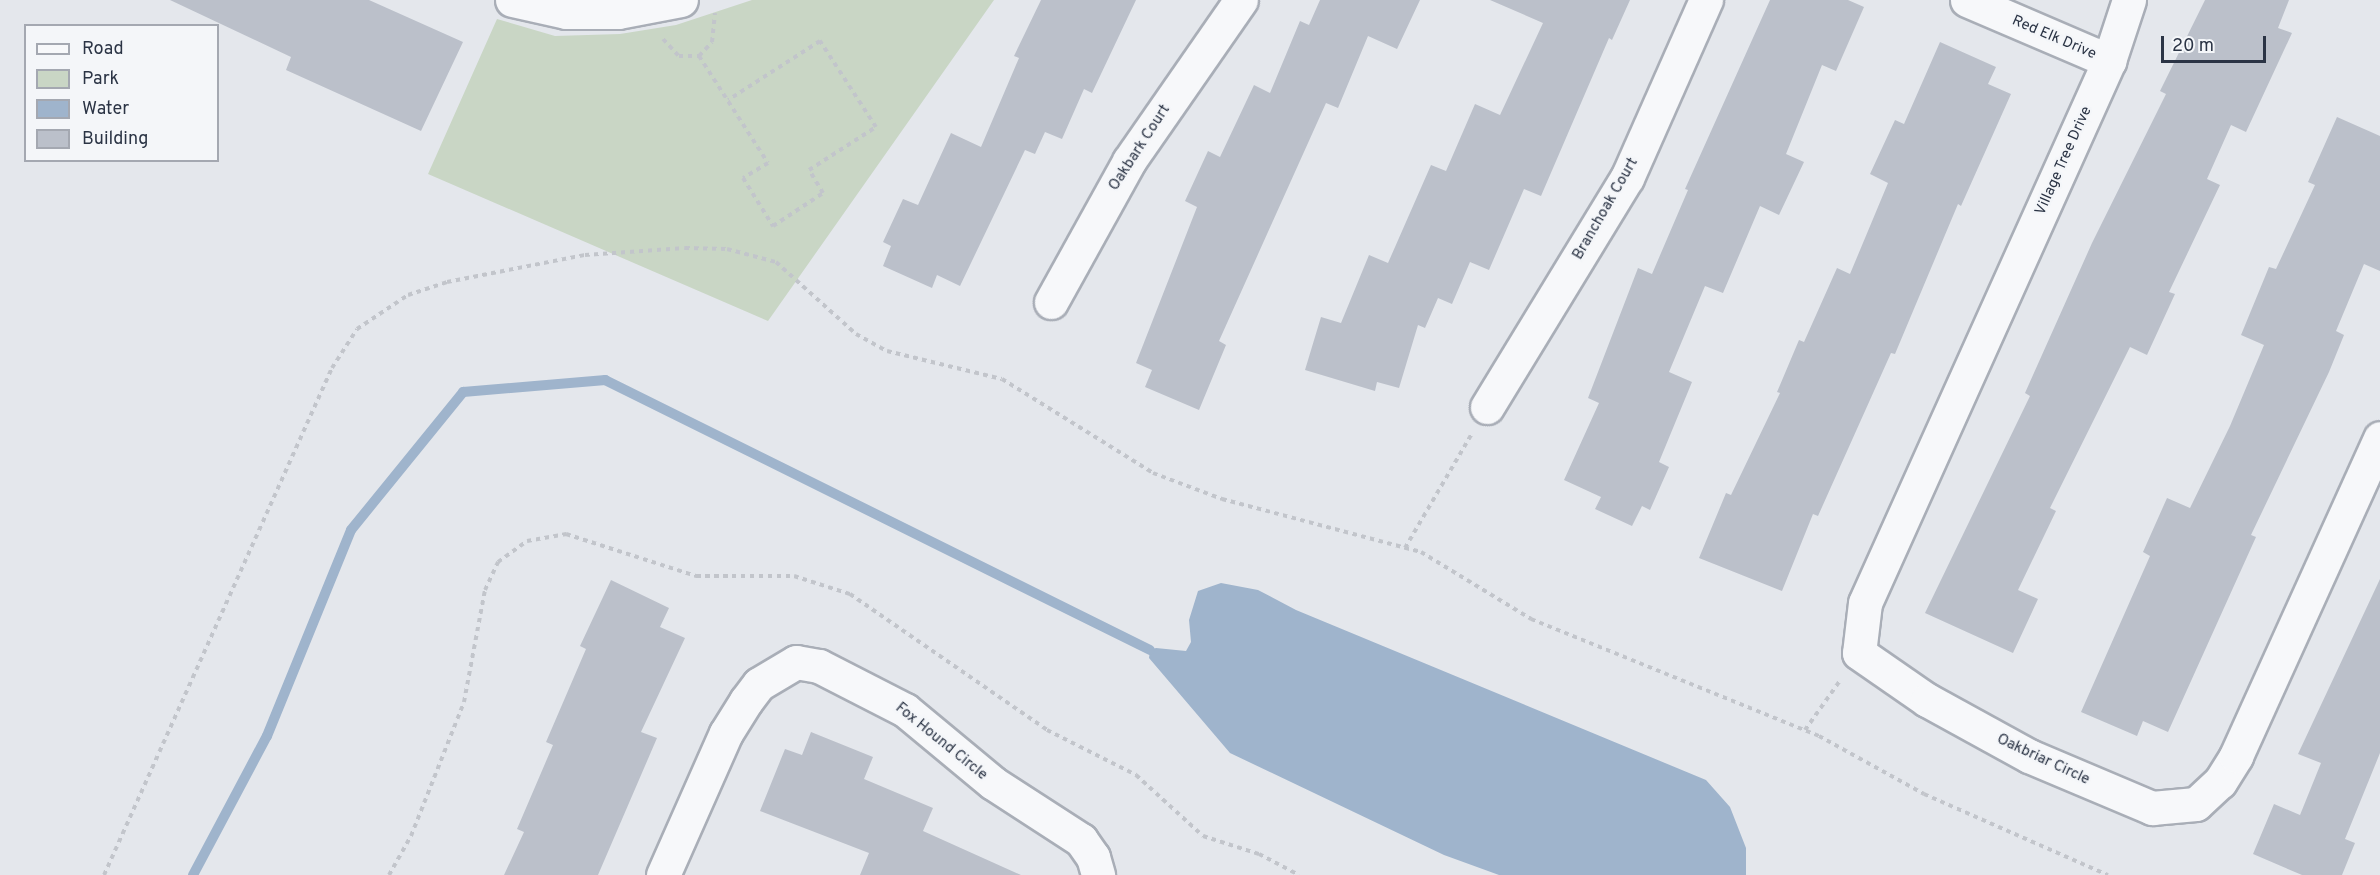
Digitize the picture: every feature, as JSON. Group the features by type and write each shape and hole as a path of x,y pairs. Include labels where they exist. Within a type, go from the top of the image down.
{"street":[{"path":"512,0 566,12 618,12 681,0"},
{"name":"Oakbark Court","path":"1051,302 1129,161 1241,0"},
{"name":"Branchoak Court","path":"1487,407 1627,178 1706,0"},
{"name":"Red Elk Drive","path":"1966,0 2109,61"},
{"name":"Village Tree Drive","path":"1859,653 1865,603 2109,61 2129,0"},
{"name":"Oakbriar Circle","path":"1859,653 1927,700 2029,756 2152,808 2196,804 2220,782 2236,756 2380,438"},
{"name":"Fox Hound Circle","path":"663,875 726,733 746,700 759,684 796,662 819,666 867,687 905,710 993,783 1081,840 1093,857 1098,875"}],"path":[{"path":"699,56 768,163 743,178 773,226 824,192 808,170 876,127 820,41 728,100"},
{"path":"104,875 332,368 357,329 408,295 447,282 585,255 685,248 727,249 776,262 856,334 887,351 1002,379 1154,473 1222,499 1421,552 1531,619 1804,730 1924,794 2108,875"},
{"path":"1405,548 1487,407"},
{"path":"1804,730 1859,653"}],"green space":[{"path":"752,0 994,0 768,321 428,174 497,19 555,36 620,34 676,25"}],"water":[{"path":"1221,583 1258,590 1296,610 1706,780 1730,807 1746,848 1746,875 1499,875 1444,855 1230,753 1149,658 1150,650 1156,648 1186,651 1191,642 1189,620 1198,591"}],"building":[{"path":"170,0 369,0 463,42 421,131 286,70 291,57"},
{"path":"1041,0 1136,0 1092,93 1084,89 1062,139 1045,132 1035,154 1025,150 960,286 937,275 932,288 883,266 891,246 883,242 903,199 918,205 951,133 981,147 1019,58 1014,56"},
{"path":"1320,0 1420,0 1397,49 1368,36 1338,108 1326,103 1219,341 1226,345 1199,410 1145,387 1152,370 1136,363 1197,207 1185,201 1208,151 1220,157 1254,85 1270,93 1300,21 1309,25"},
{"path":"1490,0 1630,0 1612,40 1609,38 1541,196 1524,189 1489,270 1470,262 1452,304 1438,298 1425,328 1418,325 1399,388 1377,382 1375,391 1305,370 1321,317 1341,323 1369,255 1388,263 1431,165 1446,171 1475,104 1500,115 1543,23"},
{"path":"1770,0 1848,0 1864,7 1836,71 1822,65 1786,154 1804,162 1779,215 1760,206 1723,293 1705,286 1669,372 1692,382 1659,462 1669,467 1650,510 1642,506 1632,526 1595,509 1601,497 1564,480 1599,403 1588,398 1638,268 1652,274 1688,190 1685,189"},
{"path":"2205,0 2289,0 2278,28 2292,33 2246,132 2231,125 2207,179 2220,185 2169,292 2175,294 2147,355 2130,347 2050,508 2056,511 2018,590 2038,599 2013,653 1925,613 2030,396 2025,393 2092,243 2166,94 2160,91"},
{"path":"1940,42 1996,67 1988,84 2011,94 1961,206 1958,204 1895,354 1891,353 1818,516 1813,514 1782,591 1699,558 1726,493 1731,495 1780,393 1777,392 1799,340 1804,342 1837,268 1850,274 1888,183 1870,174 1895,120 1904,124"},
{"path":"2337,117 2380,136 2380,271 2364,264 2336,331 2344,335 2329,372 2251,535 2256,537 2168,732 2143,721 2137,736 2081,712 2150,556 2143,552 2167,498 2190,508 2230,426 2264,345 2241,335 2269,267 2276,269 2315,185 2308,182"},
{"path":"2380,579 2380,753 2345,839 2355,843 2342,875 2302,875 2253,854 2274,804 2300,815 2321,763 2298,754"},
{"path":"611,580 669,608 660,627 685,638 641,732 657,738 598,875 504,875 524,832 517,829 553,745 546,742 586,649 580,646"},
{"path":"811,732 873,757 864,779 933,808 923,831 1021,875 860,875 869,853 760,811 785,749 802,755"}],"waterway":[{"path":"193,875 267,736 351,530 463,392 605,380 1150,650"}]}
